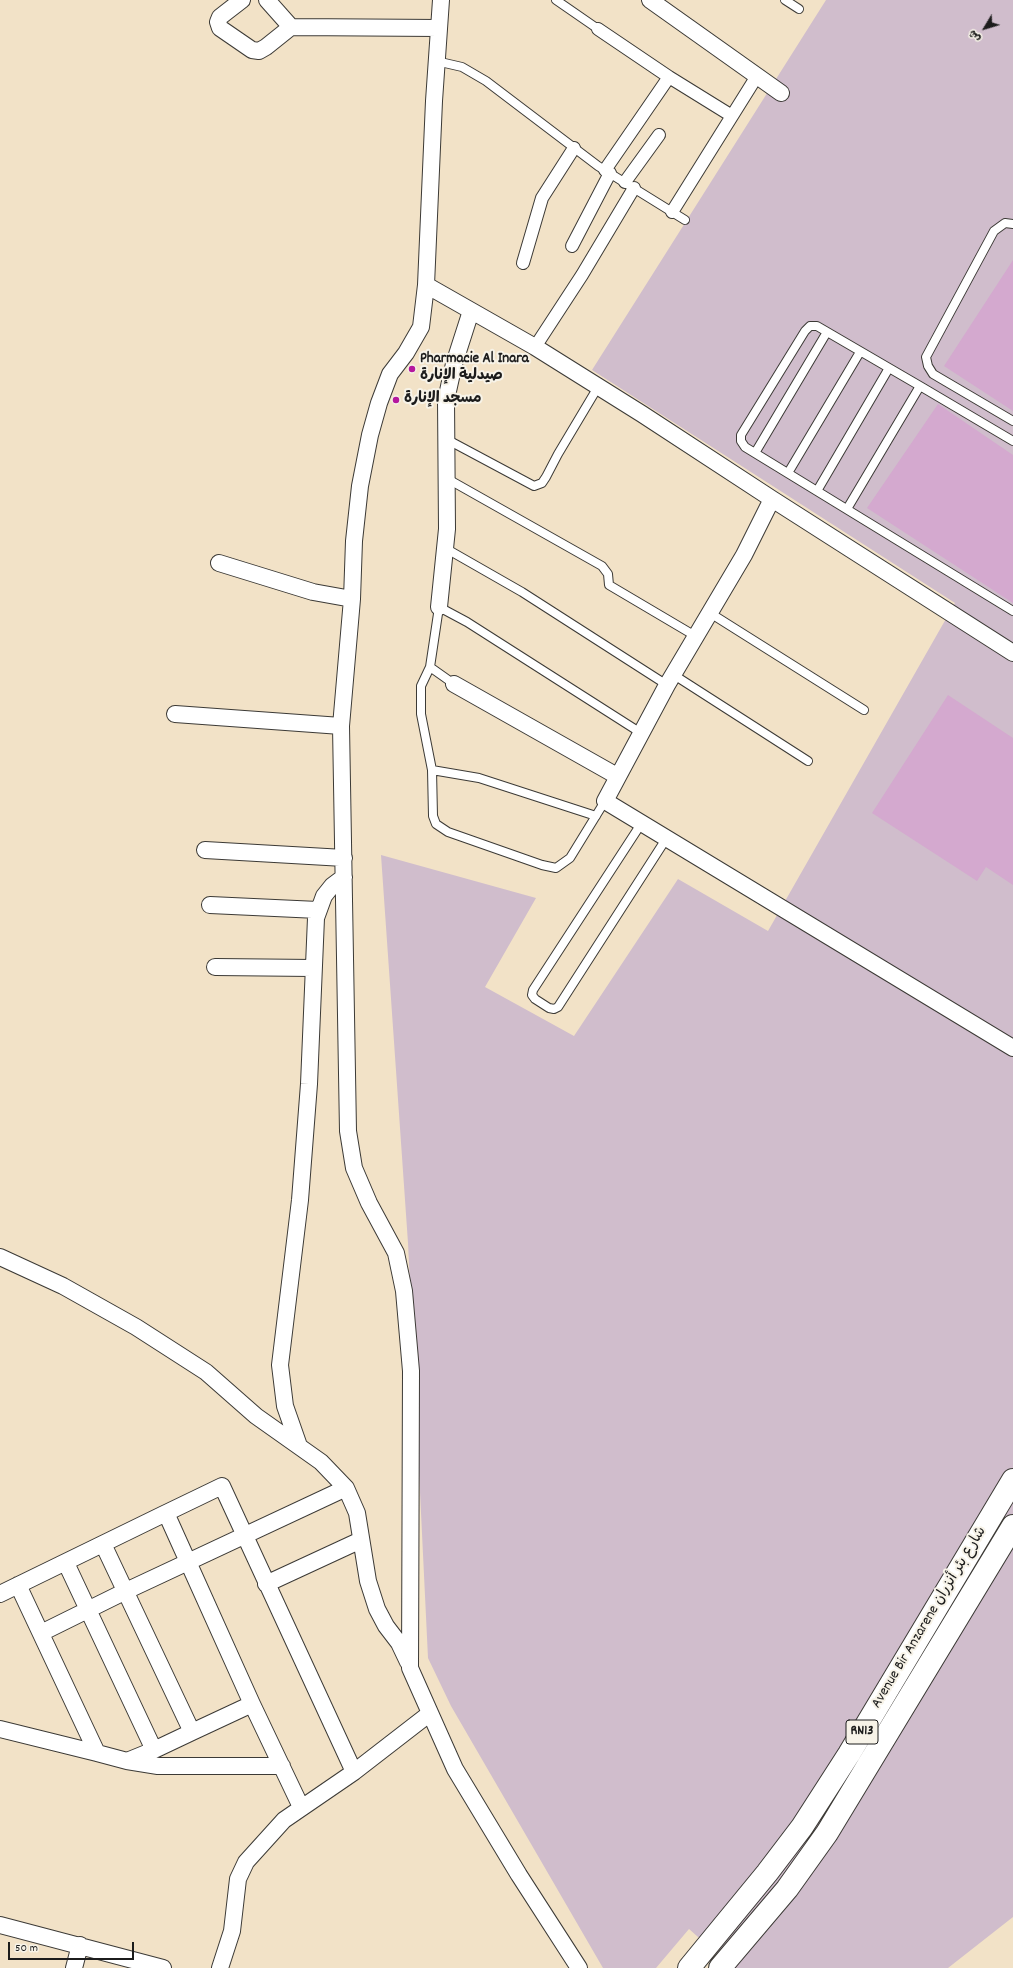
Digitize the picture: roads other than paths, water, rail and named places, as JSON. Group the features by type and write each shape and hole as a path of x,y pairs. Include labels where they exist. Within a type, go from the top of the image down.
{"main road":[{"name":"Avenue Bir Anzarene شارع بئر أنزران","path":"689,1968 767,1874 802,1827 849,1754 1013,1480"},
{"name":"Avenue Bir Anzarene شارع بئر أنزران","path":"720,1968 787,1889 827,1833 1013,1526"}],"street":[{"path":"242,0 220,17 218,22 220,28 252,50 259,51 266,47 291,27 438,28"},
{"path":"267,0 291,27"},
{"path":"410,1668 411,1371 409,1342 404,1290 396,1252 369,1203 354,1168 348,1131 341,726 352,599 354,542 360,486 370,435 379,403 390,374 406,353 421,327 426,285 436,61 441,0"},
{"path":"650,0 781,93"},
{"path":"598,29 669,77 732,116"},
{"path":"672,212 757,76"},
{"path":"572,246 608,172 669,77"},
{"path":"535,347 582,275 630,185 659,136"},
{"path":"523,263 542,198 574,148"},
{"path":"426,285 535,347 1013,653"},
{"path":"438,607 447,529 446,400 454,364 471,311"},
{"path":"772,500 760,525 641,733 605,801 1013,1048"},
{"path":"219,563 313,592 352,599"},
{"path":"454,684 617,776"},
{"path":"175,714 341,726"},
{"path":"205,850 344,858"},
{"path":"299,1446 284,1406 280,1365 300,1200 309,1084 316,918 324,896 332,886 344,877"},
{"path":"210,905 318,910"},
{"path":"215,968 313,968"},
{"path":"0,1257 63,1286 136,1328 206,1372 256,1416 322,1462 346,1488 357,1513 368,1581 377,1609 386,1626 399,1643 454,1769 579,1968"},
{"path":"0,1594 222,1486 354,1772"},
{"path":"41,1633 126,1591 346,1488"},
{"path":"166,1513 252,1704 301,1807"},
{"path":"266,1584 361,1540"},
{"path":"103,1544 192,1732"},
{"path":"66,1563 154,1750"},
{"path":"18,1585 97,1753"},
{"path":"127,1760 154,1750 252,1704"},
{"path":"220,1968 232,1931 238,1879 246,1862 284,1820 354,1772 429,1714"},
{"path":"0,1729 97,1753 158,1766 282,1766"},
{"path":"0,1925 163,1968"},
{"path":"74,1968 80,1945"}],"lane":[{"path":"556,0 598,29"},
{"path":"785,0 799,9"},
{"path":"436,61 462,67 486,81 608,172 685,220"},
{"path":"1013,224 1005,224 994,231 926,357 928,366 933,374 1013,421"},
{"path":"1013,441 817,326 810,326 805,331 741,435 741,441 745,447 1013,611"},
{"path":"755,453 827,332"},
{"path":"788,473 860,352"},
{"path":"817,491 889,368"},
{"path":"847,509 920,386"},
{"path":"446,439 534,486 542,483 546,477 598,387"},
{"path":"446,478 602,566 608,574 609,585 697,637"},
{"path":"445,548 808,761"},
{"path":"605,801 570,858 556,868 542,865 440,829 436,824 434,816 432,770 422,714 421,686 430,667 438,607 468,622 641,733"},
{"path":"710,613 864,710"},
{"path":"430,667 454,684"},
{"path":"432,770 479,778 524,791 596,816"},
{"path":"641,824 533,990 532,995 535,999 549,1008 554,1010 558,1007 666,839"}],"place":[{"name":"Pharmacie Al Inara صيدلية الإنارة","path":"412,369"},
{"name":"مسجد الإنارة","path":"396,400"}]}
